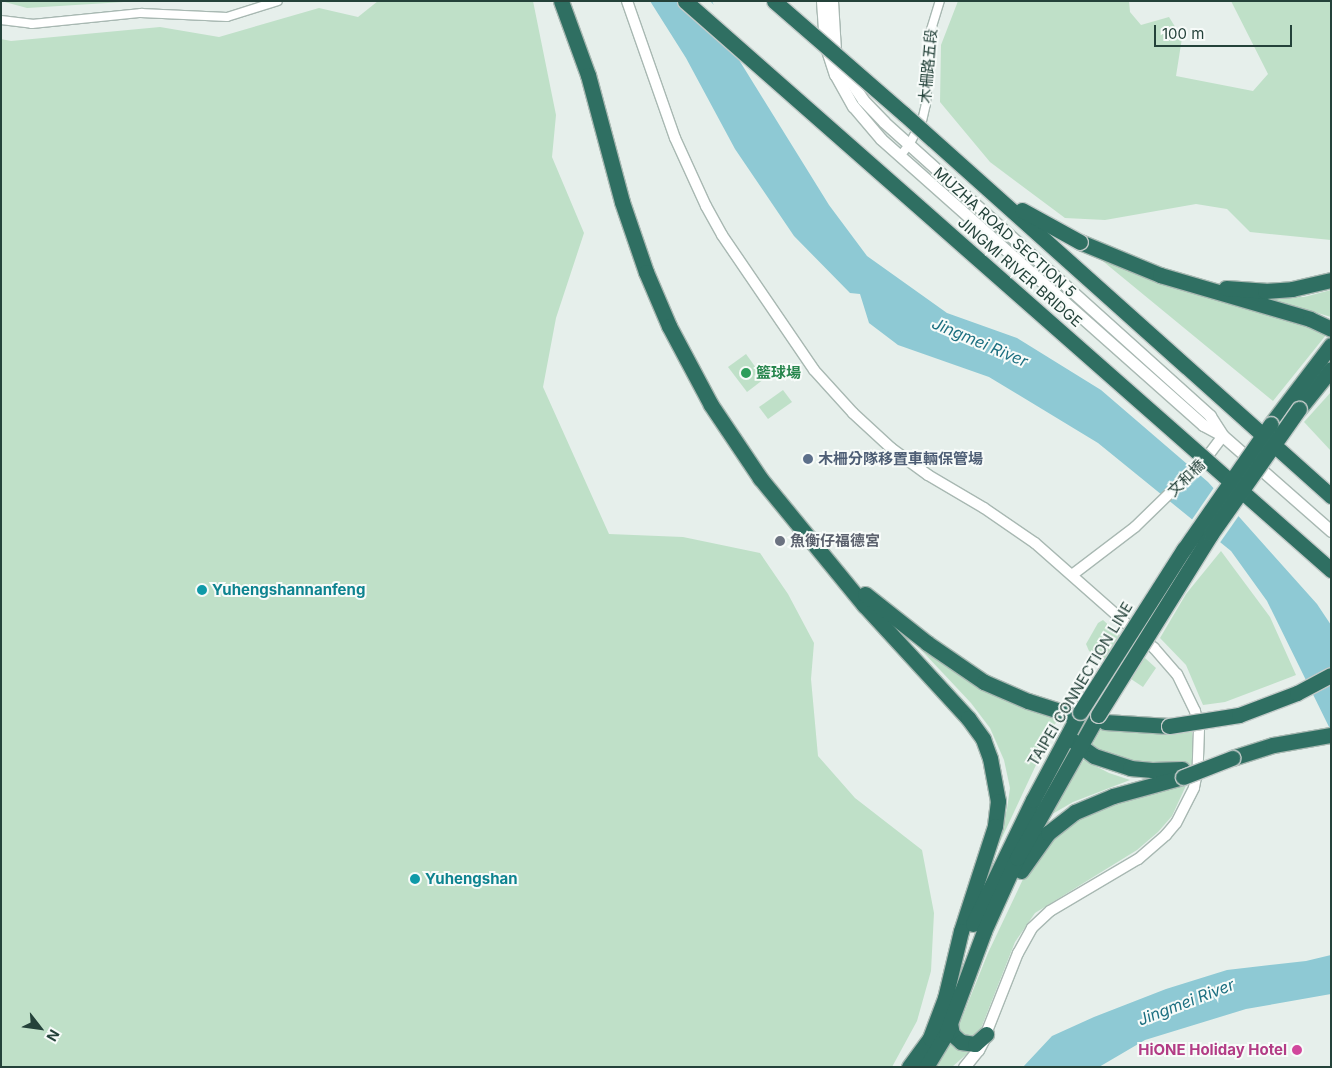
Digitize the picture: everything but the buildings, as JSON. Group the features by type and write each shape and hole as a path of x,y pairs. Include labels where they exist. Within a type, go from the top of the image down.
{"highway":[{"path":"562,1 588,74 631,232 669,326 711,405 760,478 864,605 968,718 983,739 992,765 998,801 995,826 961,931 945,998"},
{"name":"JINGMI RIVER BRIDGE","path":"685,1 1331,570"},
{"path":"774,1 904,114 1331,496"},
{"path":"904,114 1011,204 1080,242 1160,275 1195,287 1310,319 1331,329"},
{"path":"1160,275 1236,290 1265,291 1292,289 1331,280"},
{"name":"TAIPEI CONNECTION LINE","path":"909,1067 930,1038 984,898 1067,736 1075,713 1184,549 1271,424 1331,346"},
{"name":"TAIPEI CONNECTION LINE","path":"926,1067 941,1044 972,960 1017,858 1080,746 1101,718 1211,534 1299,410 1331,369"},
{"path":"826,557 869,597 953,662 1005,692 1075,713"},
{"path":"1101,718 1169,726 1239,715 1297,693 1331,675"},
{"path":"972,960 1026,863 1048,833 1062,820 1096,802 1182,773 1273,746 1331,735"},
{"path":"1067,736 1094,756 1130,768 1182,773"},
{"path":"950,1023 952,1034 961,1042 974,1044 986,1034"}],"main road":[{"name":"MUZHA ROAD SECTION 5","path":"822,1 825,44 835,74 853,106 881,139 1220,440 1331,531"},
{"name":"MUZHA ROAD SECTION 5","path":"832,1 835,50 849,79 868,106 1210,416 1220,440"},
{"path":"964,1067 978,1050 986,1034"}],"street":[{"path":"1,20 32,24 141,13 227,17 278,1"},
{"path":"627,1 675,138 703,199 722,234 814,370 853,413 892,448 928,475 1023,534 1154,648 1177,674 1195,711 1199,729 1198,767 1194,788 1186,806 1166,835 1138,859 1050,911 1032,928 1018,952 986,1034"},
{"name":"木柵路五段","path":"900,156 909,145 922,122 926,104 930,33 940,1"},
{"name":"文和橋","path":"1072,575 1119,541 1145,518 1220,440"}],"green space":[{"path":"1,1 140,1 27,8"},
{"path":"378,1 533,1 556,115 552,157 584,233 556,318 543,387 609,534 683,537 760,553 788,594 814,643 811,679 818,756 855,798 922,850 934,913 931,971 917,1021 892,1067 1,1067 1,39 11,41 160,27 219,37 319,8 358,17"},
{"path":"958,1 1129,1 1130,12 1141,25 1169,17 1182,38 1176,76 1253,91 1268,74 1231,1 1331,1 1331,240 1250,232 1227,209 1196,204 1105,220 1065,218 990,162 940,102 941,45"},
{"path":"1099,258 1145,278 1300,323 1326,335 1273,401"},
{"path":"1331,290 1331,317 1264,297 1304,297"},
{"name":"籃球場","path":"746,354 764,379 747,392 728,367"},
{"path":"783,390 792,402 768,419 759,407"},
{"path":"1331,392 1331,451 1304,422"},
{"path":"1221,551 1270,617 1296,675 1225,702 1203,705 1186,665 1160,638 1186,594"},
{"path":"1103,620 1156,668 1143,687 1089,651 1086,644 1098,623"},
{"path":"910,638 1058,718 992,859 1007,809 1010,788 1004,760 990,728 971,703"},
{"path":"1192,728 1193,755 1189,779 1172,816 1158,832 1137,850 1035,913 1015,942 980,1031 974,1036 966,1036 960,1032 959,1025 988,953 1024,877 1046,846 1058,833 1086,813 1102,806 1183,783 1138,763 1098,752 1092,745 1101,729 1148,732"},
{"path":"1084,760 1109,773 1130,780 1073,802 1042,820"},
{"path":"951,1043 969,1052 952,1067 937,1067"}],"water":[{"name":"Jingmei River","path":"650,1 712,1 731,47 829,205 867,256 947,313 1017,338 1101,390 1208,482 1317,604 1331,625 1331,731 1267,601 1231,551 1098,443 989,377 898,345 869,323 860,294 850,293 794,236 735,149 686,58"},
{"name":"Jingmei River","path":"1331,955 1331,994 1246,1009 1145,1040 1099,1067 1023,1067 1052,1036 1094,1017 1166,989 1227,970 1306,961"}],"pier":[{"path":"677,1 710,1 717,8 740,57"},
{"path":"1215,486 1240,514 1219,544 1191,521"}],"place":[{"name":"籃球場","path":"746,373"},
{"name":"木柵分隊移置車輛保管場","path":"808,459"},
{"name":"魚衡仔福德宮","path":"780,541"},
{"name":"Yuhengshannanfeng","path":"202,590"},
{"name":"Yuhengshan","path":"415,879"},
{"name":"HiONE Holiday Hotel","path":"1297,1050"}]}
